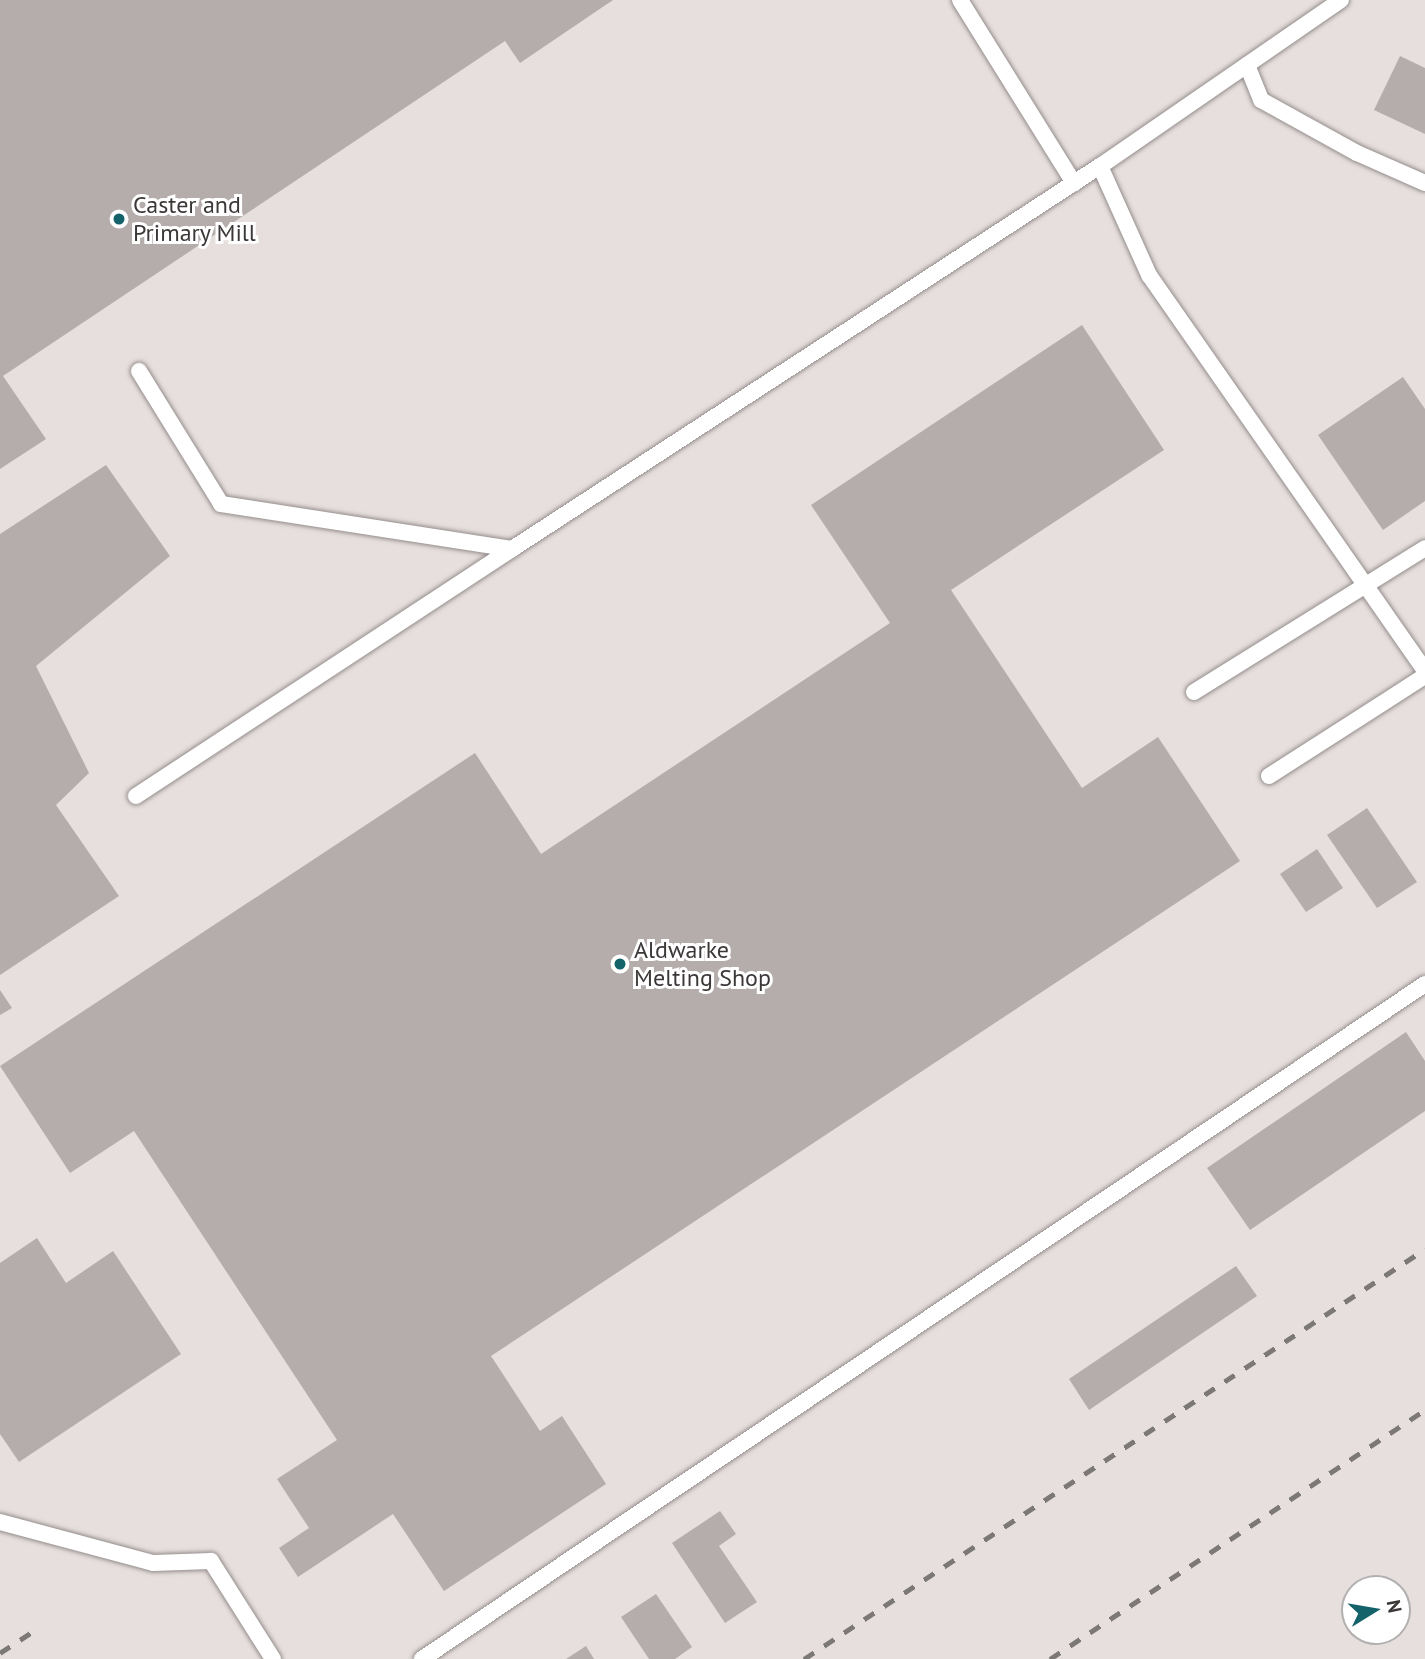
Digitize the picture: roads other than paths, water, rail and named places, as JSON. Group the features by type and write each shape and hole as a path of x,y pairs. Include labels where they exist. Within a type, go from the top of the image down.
{"lane":[{"path":"960,0 1074,183"},
{"path":"136,796 1100,166 1341,0"},
{"path":"1247,65 1261,100 1357,153 1425,183"},
{"path":"1100,166 1149,275 1425,673 1269,776"},
{"path":"139,371 221,504 512,549"},
{"path":"1194,692 1425,548"},
{"path":"422,1659 1425,984"},
{"path":"0,1522 153,1563 211,1562 273,1659"}],"railway":[{"path":"804,1659 1425,1249"},
{"path":"1050,1659 1425,1410"},
{"path":"0,1653 38,1628"}],"place":[{"name":"Caster and Primary Mill","path":"119,219"},
{"name":"Aldwarke Melting Shop","path":"620,964"}]}
